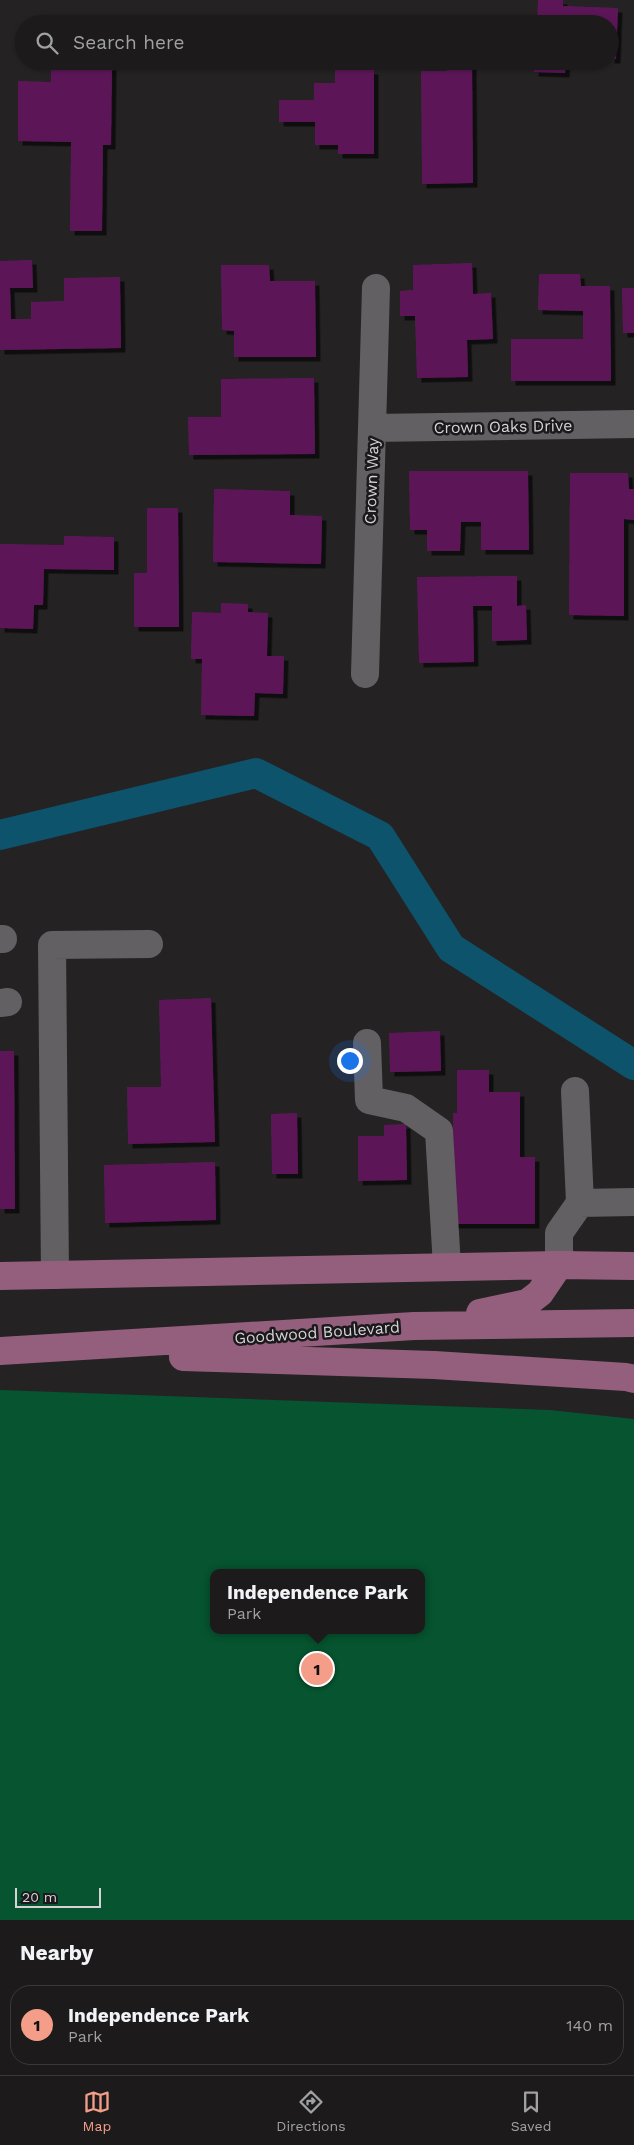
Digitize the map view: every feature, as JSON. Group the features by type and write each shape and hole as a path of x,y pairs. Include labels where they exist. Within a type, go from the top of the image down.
{"main road":[{"path":"0,1276 559,1265 634,1266"},
{"path":"414,1326 527,1303 540,1293 559,1265"},
{"name":"Goodwood Boulevard","path":"8,1351 414,1326 634,1323"},
{"path":"8,1351 434,1365 634,1379"}],"street":[{"name":"Crown Way","path":"366,674 376,288"},
{"name":"Crown Oaks Drive","path":"372,428 634,424"},
{"path":"55,1275 52,945 149,944"},
{"path":"367,1044 369,1100 406,1108 439,1131 447,1267"},
{"path":"559,1265 559,1233 580,1203 575,1091"},
{"path":"580,1203 634,1202"}],"green space":[{"path":"0,1390 550,1410 634,1419 634,1920 0,1920"}],"building":[{"path":"538,0 563,0 563,6 618,8 618,15 537,15"},
{"path":"51,70 112,70 111,145 103,145 102,231 70,231 71,142 18,141 18,81 51,82"},
{"path":"335,70 374,70 374,154 338,154 338,145 315,145 315,122 279,122 279,100 314,100 314,83 335,83"},
{"path":"472,70 473,183 422,184 421,71"},
{"path":"534,70 565,70 565,73 534,72"},
{"path":"32,260 33,288 10,288 11,319 31,319 31,302 64,301 64,278 120,277 121,348 0,350 0,261"},
{"path":"472,263 473,294 491,293 493,339 467,340 468,377 417,378 415,316 400,316 400,291 413,290 413,265"},
{"path":"221,265 269,265 270,281 315,281 316,357 234,357 234,331 222,330"},
{"path":"539,274 580,274 581,286 610,286 611,381 511,381 511,339 583,339 583,311 538,310"},
{"path":"622,288 634,288 634,333 623,333"},
{"path":"314,378 315,454 189,455 188,417 221,417 221,379"},
{"path":"409,471 528,471 529,550 481,550 481,522 461,522 460,551 427,551 427,530 410,530"},
{"path":"570,473 628,473 629,489 634,489 634,520 624,519 624,616 569,615"},
{"path":"214,489 290,491 290,515 322,516 321,564 213,562"},
{"path":"147,508 178,508 179,627 134,627 134,573 147,573"},
{"path":"64,536 114,537 114,570 44,569 43,605 34,605 33,629 0,628 0,544 64,545"},
{"path":"517,576 517,606 526,605 527,640 492,641 492,606 473,606 474,662 419,663 417,577"},
{"path":"221,603 248,604 248,612 268,613 267,656 284,656 283,694 255,693 254,716 201,715 202,659 191,659 192,612 221,613"},
{"path":"211,998 215,1142 128,1144 127,1087 161,1087 159,1000"},
{"path":"440,1031 441,1071 390,1072 389,1033"},
{"path":"0,1051 14,1051 15,1209 0,1209"},
{"path":"457,1070 489,1070 489,1092 520,1092 520,1157 535,1157 535,1224 453,1224 453,1113 457,1113"},
{"path":"297,1113 298,1174 272,1174 271,1114"},
{"path":"406,1124 407,1180 358,1181 358,1136 384,1136 384,1125"},
{"path":"215,1162 216,1220 105,1223 104,1165"}],"waterway":[{"path":"0,835 256,773 380,836 451,948 634,1065"}],"place":[{"name":"Independence Park","path":"317,1669"}]}
